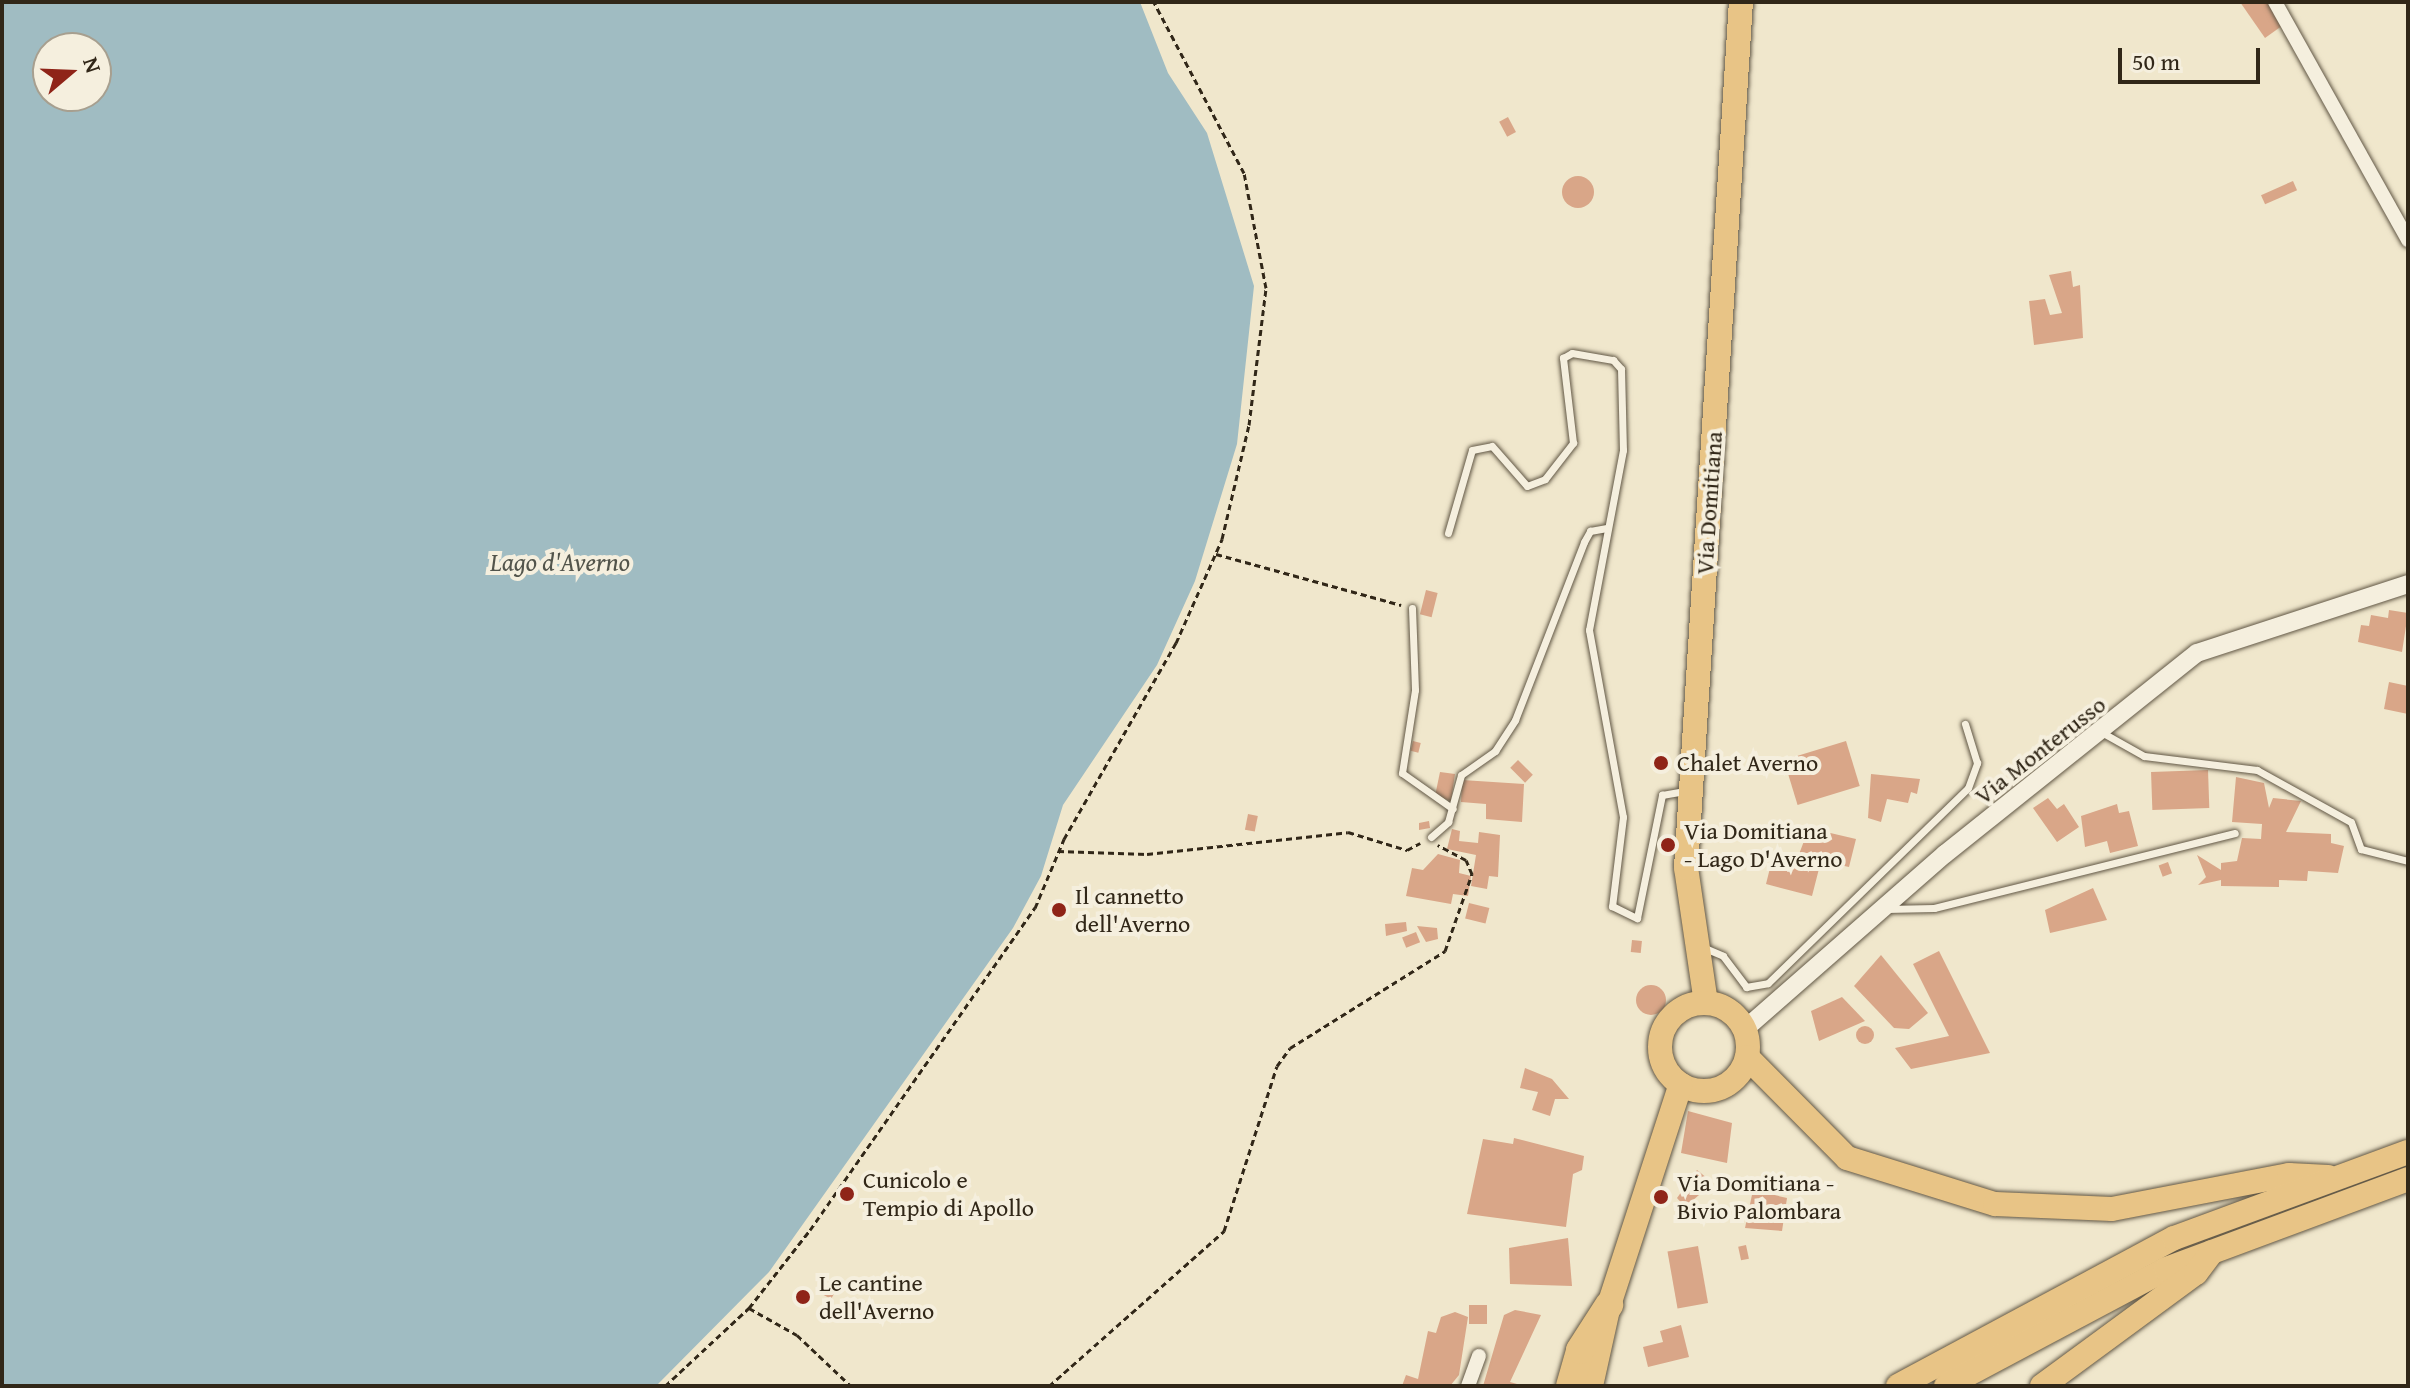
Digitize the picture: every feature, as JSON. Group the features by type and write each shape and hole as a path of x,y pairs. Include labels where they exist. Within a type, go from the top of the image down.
{"highway":[{"path":"1570,1386 1580,1350 1609,1305"}],"main road":[{"name":"Via Domitiana","path":"1706,1003 1686,868 1741,2"},
{"path":"1706,1003 1729,1010 1745,1029 1747,1057 1736,1078 1715,1090 1681,1084 1661,1056 1662,1034 1675,1014 1706,1003"},
{"path":"1747,1057 1847,1158 1995,1204 2128,1208 2289,1175 2328,1177"},
{"path":"1591,1386 1609,1305 1681,1084"},
{"path":"1898,1386 2071,1287 2328,1177 2408,1152"},
{"path":"1946,1386 2109,1296 2215,1248 2408,1179"},
{"path":"2042,1386 2196,1273 2215,1248"}],"street":[{"path":"1727,2 1739,27"},
{"path":"2275,2 2408,240"},
{"name":"Via Monterusso","path":"1745,1029 1881,910 2103,733 2197,653 2408,584"},
{"path":"1468,1386 1479,1356"}],"lane":[{"path":"1448,533 1472,450 1492,446 1527,486 1545,479 1573,443 1562,367 1572,353 1603,354 1621,369 1623,450 1589,630 1623,817 1612,906 1637,918 1662,795 1691,790"},
{"path":"1431,837 1453,809 1461,775 1495,751 1515,720 1590,531 1607,528"},
{"path":"1412,608 1415,690 1402,773 1453,809"},
{"path":"1698,946 1723,956 1746,987 1768,983 1968,788 1977,763 1965,724"},
{"path":"2103,733 2144,756 2257,770 2351,822 2361,849 2408,861"},
{"path":"1881,910 1934,908 2235,833"}],"path":[{"path":"665,1386 749,1308 901,1107 1035,908 1058,851 1176,643 1216,554 1249,425 1266,288 1244,173 1154,2"},
{"path":"1216,554 1412,608"},
{"path":"1049,1386 1224,1231 1277,1066 1290,1048 1445,951 1472,874 1466,860 1431,837 1407,850 1348,832 1147,854 1058,851"},
{"path":"749,1308 797,1335 851,1386"}],"water":[{"name":"Lago d'Averno","path":"2,2 1140,2 1168,73 1207,133 1254,286 1237,444 1195,581 1157,665 1063,805 1041,876 1013,928 769,1272 656,1386 2,1386"}],"building":[{"path":"2240,2 2271,2 2286,23 2265,38"},
{"path":"1508,117 1516,132 1507,137 1499,122"},
{"path":"1578,176 1589,181 1594,192 1589,203 1578,208 1567,203 1562,192 1567,181"},
{"path":"2293,181 2297,190 2265,204 2261,195"},
{"path":"2071,271 2073,287 2080,285 2083,338 2034,345 2029,301 2045,299 2050,315 2062,313 2049,275"},
{"path":"1426,590 1438,593 1432,617 1420,614"},
{"path":"2389,610 2408,613 2402,652 2358,642 2361,625 2369,626 2371,615 2388,618"},
{"path":"2389,682 2408,686 2408,714 2384,709"},
{"path":"1413,741 1421,743 1418,753 1411,751"},
{"path":"1846,741 1860,786 1798,805 1784,760"},
{"path":"1518,760 1533,775 1525,783 1510,768"},
{"path":"2208,770 2209,808 2152,810 2151,772"},
{"path":"1440,772 1455,774 1451,801 1435,796"},
{"path":"1871,774 1920,779 1917,794 1911,792 1908,803 1887,799 1881,822 1868,818"},
{"path":"2236,777 2264,783 2269,808 2273,798 2301,801 2286,832 2331,834 2331,843 2344,846 2338,873 2308,871 2307,881 2279,880 2279,887 2221,886 2221,880 2198,885 2206,877 2197,855 2221,870 2221,863 2237,861 2242,838 2261,839 2262,824 2232,822"},
{"path":"1462,780 1524,784 1522,822 1486,819 1486,804 1461,802"},
{"path":"2048,798 2057,809 2064,804 2079,827 2057,842 2033,808"},
{"path":"2117,804 2119,813 2129,811 2138,846 2110,853 2107,841 2085,847 2081,816"},
{"path":"1248,814 1258,816 1255,832 1245,830"},
{"path":"1429,821 1430,828 1419,830 1419,823"},
{"path":"1809,828 1856,839 1849,867 1821,861 1812,896 1766,884 1773,856 1796,862"},
{"path":"1452,829 1460,831 1459,841 1478,843 1479,832 1500,835 1498,877 1489,876 1487,889 1471,886 1476,855 1447,849"},
{"path":"1438,854 1460,860 1459,873 1471,876 1468,896 1453,894 1451,904 1406,896 1412,868 1423,870"},
{"path":"2168,862 2172,873 2163,877 2159,865"},
{"path":"2093,888 2107,920 2050,933 2045,910"},
{"path":"1469,903 1489,908 1486,924 1465,919"},
{"path":"1406,922 1407,931 1386,936 1385,924"},
{"path":"1417,926 1437,928 1438,939 1426,942"},
{"path":"1416,932 1420,942 1406,948 1402,938"},
{"path":"1632,940 1642,941 1641,953 1631,952"},
{"path":"1939,951 1990,1053 1911,1069 1895,1048 1949,1036 1913,964"},
{"path":"1881,955 1928,1013 1909,1029 1894,1028 1854,986"},
{"path":"1651,985 1657,986 1665,994 1665,1006 1657,1014 1651,1015 1645,1014 1637,1006 1636,1000 1637,994 1645,986"},
{"path":"1842,997 1865,1021 1819,1041 1811,1011"},
{"path":"1861,1026 1869,1026 1874,1035 1872,1042 1861,1044 1856,1039 1856,1031"},
{"path":"1525,1068 1552,1079 1569,1099 1555,1099 1550,1116 1532,1110 1538,1092 1520,1088"},
{"path":"1688,1111 1732,1123 1727,1163 1681,1153"},
{"path":"1514,1138 1584,1156 1582,1170 1573,1174 1566,1227 1467,1214 1483,1139 1513,1144"},
{"path":"1697,1170 1713,1183 1685,1207 1677,1198"},
{"path":"1753,1190 1787,1198 1782,1231 1745,1228"},
{"path":"1568,1238 1572,1286 1510,1284 1509,1248"},
{"path":"1746,1245 1749,1259 1741,1260 1738,1247"},
{"path":"1698,1246 1708,1303 1678,1309 1667,1251"},
{"path":"824,1287 834,1294 831,1299 820,1293"},
{"path":"1469,1305 1487,1305 1487,1324 1469,1324"},
{"path":"1515,1310 1541,1315 1510,1382 1524,1386 1483,1386 1504,1315"},
{"path":"1455,1312 1468,1317 1459,1375 1450,1386 1402,1386 1406,1375 1418,1379 1428,1331 1436,1333 1441,1317"},
{"path":"1681,1325 1689,1357 1648,1367 1643,1347 1663,1342 1660,1331"}],"place":[{"name":"Chalet Averno","path":"1661,763"},
{"name":"Via Domitiana - Lago D'Averno","path":"1668,845"},
{"name":"Il cannetto dell'Averno","path":"1059,910"},
{"name":"Cunicolo e Tempio di Apollo","path":"847,1194"},
{"name":"Via Domitiana - Bivio Palombara","path":"1661,1197"},
{"name":"Le cantine dell'Averno","path":"803,1297"}]}
